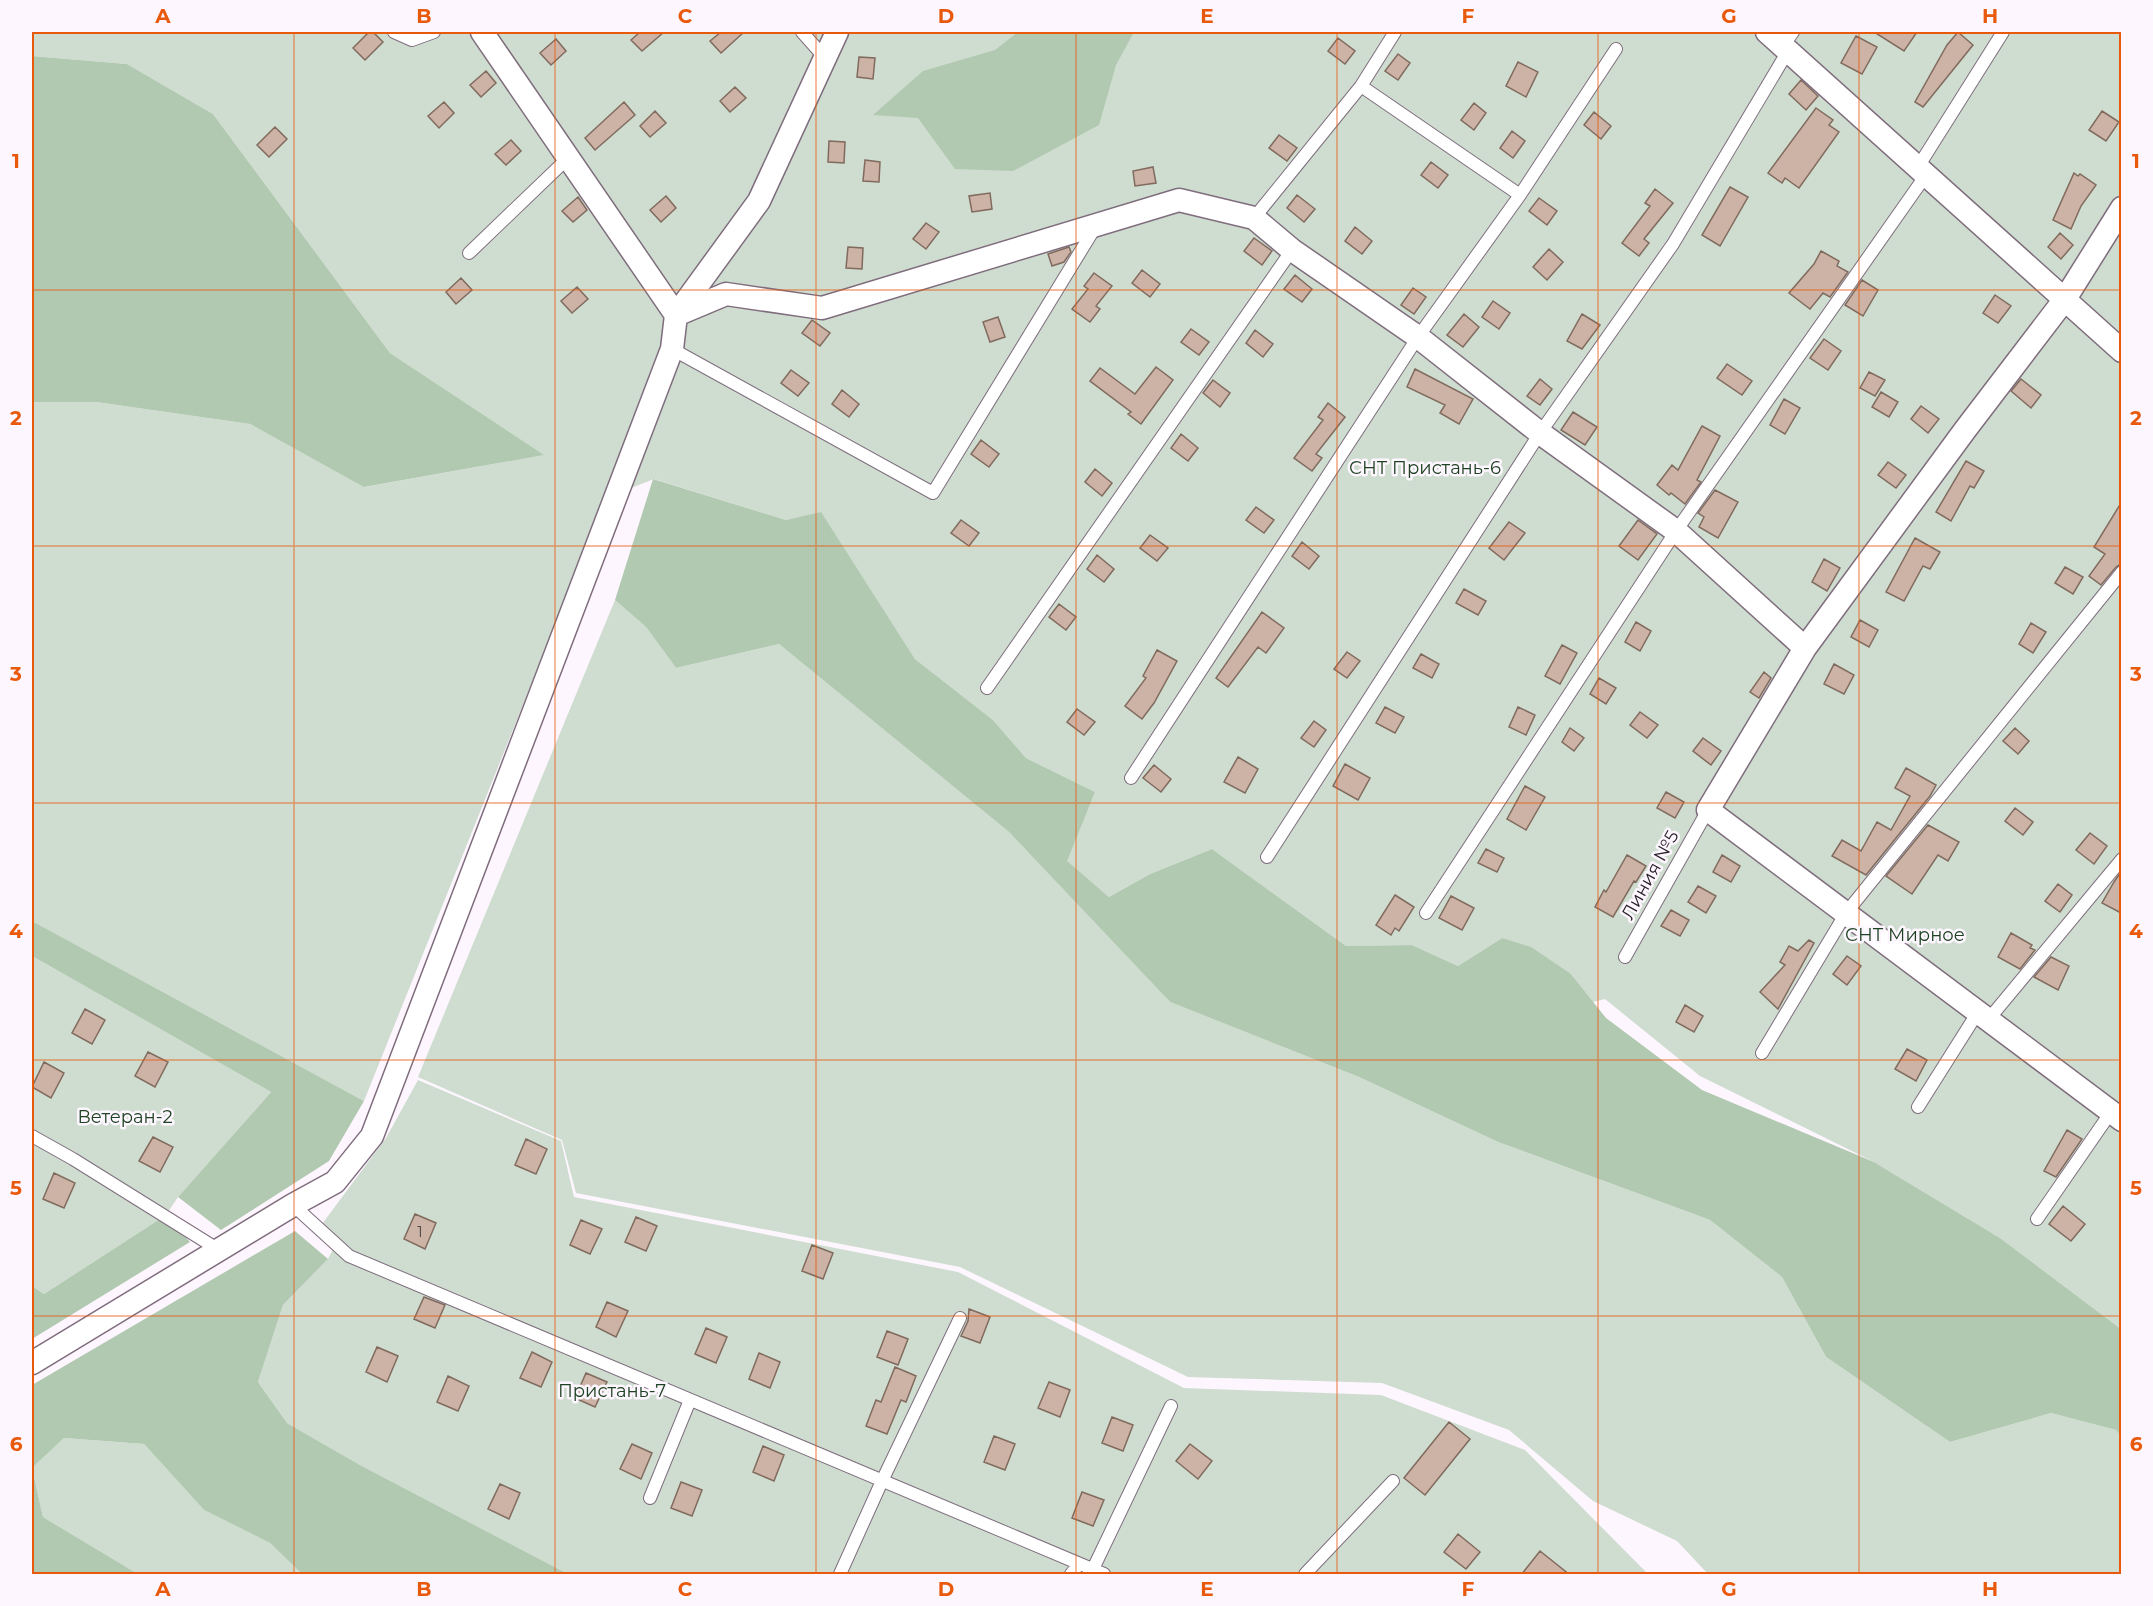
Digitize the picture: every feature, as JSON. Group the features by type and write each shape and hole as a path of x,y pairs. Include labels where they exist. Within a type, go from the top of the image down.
{"street":[{"path":"482,32 676,315"},
{"path":"32,1363 335,1182 372,1136 672,349 676,315 759,201 837,32"},
{"path":"1783,40 1922,171 2121,351"},
{"path":"676,315 726,294 822,308 1179,200 1254,218 1292,250 1418,337 1540,433 1676,531 1805,648"},
{"path":"2116,1116 1708,810 1805,648 1965,430 2065,299 2121,208"}],"lane":[{"path":"394,32 412,40 434,32"},
{"path":"802,32 826,59"},
{"path":"1254,218 1361,86 1395,32"},
{"path":"1426,913 1676,531 1922,171 2003,32"},
{"path":"1267,857 1540,433 1673,244 1783,40"},
{"path":"1131,778 1418,337 1520,195 1616,49"},
{"path":"1361,86 1520,195"},
{"path":"469,253 567,159"},
{"path":"672,349 933,493 1097,225"},
{"path":"987,688 1292,250"},
{"path":"1762,1053 1846,913 2121,572"},
{"name":"Линия №5","path":"1624,957 1708,810"},
{"path":"1918,1107 1983,1016 2121,859"},
{"path":"2037,1219 2116,1116"},
{"path":"32,1136 219,1250"},
{"path":"293,1205 349,1256 1098,1572 1171,1406"},
{"path":"840,1575 960,1318"},
{"path":"650,1498 690,1400"},
{"path":"1305,1575 1393,1481"},
{"path":"1071,1575 1079,1564"}],"green space":[{"name":"СНТ Пристань-6","path":"32,32 2121,32 2121,1329 2000,1238 1874,1162 1700,1076 1605,999 1593,1002 1571,974 1502,938 1458,966 1412,945 1346,946 1212,849 1150,874 1109,897 1066,861 1095,792 1026,758 993,720 915,659 821,513 786,520 654,479 606,498 364,1101 32,921 32,402 96,402 250,424 365,487 543,455 390,353 213,114 127,64 32,56"},
{"path":"1018,32 1134,32 1116,65 1099,125 1013,171 955,169 918,118 873,115 923,71 995,50"},
{"path":"32,56 127,64 213,114 390,353 544,455 364,487 250,424 96,402 32,402"},
{"path":"653,479 786,520 821,512 915,659 993,720 1026,758 1095,792 1067,861 1109,897 1150,874 1212,849 1346,946 1412,945 1458,966 1502,938 1531,947 1571,974 1606,1018 1702,1090 1874,1162 2000,1238 2121,1329 2121,1436 2116,1430 2051,1413 1950,1442 1826,1357 1782,1277 1710,1220 1498,1142 1359,1077 1170,1002 1009,832 779,644 676,668 646,627 615,600"},
{"path":"615,600 646,627 676,668 779,644 1009,832 1170,1002 1359,1077 1498,1142 1710,1220 1782,1277 1826,1357 1950,1442 2051,1413 2116,1430 2122,1436 2121,1574 1708,1574 1677,1541 1593,1501 1509,1430 1382,1383 1188,1377 960,1267 576,1193 562,1140 418,1077"},
{"path":"32,921 364,1101 329,1161 221,1230 178,1197 271,1092 32,956"},
{"name":"Ветеран-2","path":"32,956 271,1092 178,1197 166,1215 44,1294 32,1286"},
{"name":"Пристань-7","path":"418,1080 561,1141 574,1197 958,1272 1184,1388 1381,1395 1525,1450 1648,1574 568,1574 360,1465 287,1423 258,1382 283,1305 328,1259 334,1247 322,1224 386,1138"},
{"path":"166,1215 190,1242 32,1339 32,1286 44,1294"},
{"path":"295,1231 328,1259 283,1305 258,1382 287,1423 360,1465 568,1574 302,1574 270,1543 204,1510 144,1444 64,1438 32,1468 32,1385"},
{"path":"64,1438 144,1444 204,1510 270,1543 302,1574 138,1574 43,1517 32,1468"},
{"path":"32,1468 43,1517 138,1574 32,1574"}],"building":[{"path":"369,32 373,32 383,42 365,60 353,48"},
{"path":"640,32 664,32 642,51 631,40"},
{"path":"721,32 744,32 721,53 710,41"},
{"path":"1874,32 1917,32 1904,51"},
{"path":"1958,32 1973,45 1923,107 1915,102 1947,45"},
{"path":"1856,36 1877,47 1862,74 1841,63"},
{"path":"1338,38 1355,51 1345,64 1328,51"},
{"path":"556,39 566,51 551,65 540,53"},
{"path":"1398,54 1410,63 1398,80 1385,71"},
{"path":"859,57 875,58 873,79 857,77"},
{"path":"1518,62 1538,72 1526,97 1506,86"},
{"path":"486,71 496,83 481,97 470,85"},
{"path":"1801,80 1818,96 1806,110 1789,94"},
{"path":"735,87 746,98 730,112 720,101"},
{"path":"444,102 454,113 439,128 428,116"},
{"path":"624,102 635,115 595,150 585,138"},
{"path":"1474,103 1486,113 1474,130 1461,120"},
{"path":"1816,108 1833,120 1829,125 1839,132 1799,188 1785,178 1782,183 1768,173"},
{"path":"655,111 666,123 650,137 640,126"},
{"path":"2102,111 2119,122 2106,141 2089,130"},
{"path":"1594,112 1611,126 1601,139 1584,125"},
{"path":"275,127 287,139 269,157 257,145"},
{"path":"1512,131 1525,141 1513,158 1500,148"},
{"path":"1279,135 1297,148 1287,161 1269,148"},
{"path":"511,140 521,151 506,165 495,154"},
{"path":"829,141 845,142 844,163 828,162"},
{"path":"865,160 880,162 879,182 863,181"},
{"path":"1431,162 1448,175 1438,188 1421,175"},
{"path":"1153,167 1156,183 1135,186 1133,171"},
{"path":"2074,173 2078,176 2080,174 2096,185 2081,206 2071,229 2053,220"},
{"path":"1730,187 1748,197 1720,246 1702,235"},
{"path":"1655,189 1673,203 1644,239 1649,243 1639,256 1622,243 1650,206 1645,203"},
{"path":"990,193 992,209 972,212 969,196"},
{"path":"1297,195 1315,209 1304,222 1287,208"},
{"path":"666,196 676,208 661,222 650,210"},
{"path":"578,197 587,210 573,222 562,211"},
{"path":"1539,198 1557,211 1547,225 1529,211"},
{"path":"926,223 939,232 926,249 913,239"},
{"path":"1355,227 1372,241 1362,254 1345,241"},
{"path":"2060,233 2073,245 2061,259 2048,247"},
{"path":"1254,238 1272,251 1262,265 1244,251"},
{"path":"848,247 863,248 862,269 846,268"},
{"path":"1069,247 1071,252 1064,262 1052,266 1048,254"},
{"path":"1549,249 1563,262 1547,280 1533,267"},
{"path":"1821,251 1839,261 1837,266 1848,272 1830,297 1823,293 1810,309 1789,293 1814,264"},
{"path":"1142,270 1160,284 1150,297 1132,283"},
{"path":"1094,273 1112,286 1096,306 1100,309 1090,322 1072,309 1088,289 1084,286"},
{"path":"1295,275 1312,289 1302,302 1284,289"},
{"path":"461,278 472,290 456,304 446,292"},
{"path":"1862,280 1878,290 1863,316 1845,305"},
{"path":"577,287 588,299 572,313 561,301"},
{"path":"1413,288 1426,297 1414,314 1401,305"},
{"path":"1995,295 2011,306 1998,323 1983,313"},
{"path":"1493,301 1510,313 1499,329 1482,317"},
{"path":"1464,314 1479,327 1463,347 1447,335"},
{"path":"1582,314 1600,325 1582,349 1567,341"},
{"path":"998,317 1005,337 990,342 983,322"},
{"path":"812,320 830,333 820,346 802,333"},
{"path":"1191,329 1209,342 1199,355 1181,342"},
{"path":"1255,330 1273,344 1263,357 1246,343"},
{"path":"1824,339 1841,351 1828,370 1810,358"},
{"path":"1727,364 1752,381 1742,395 1717,378"},
{"path":"1156,367 1173,380 1141,424 1128,414 1131,412 1090,381 1100,368 1135,394"},
{"path":"1415,369 1473,399 1459,424 1440,413 1445,405 1407,387"},
{"path":"791,370 809,383 798,396 781,383"},
{"path":"1869,372 1885,380 1875,396 1860,388"},
{"path":"1540,379 1552,389 1540,405 1527,396"},
{"path":"2021,379 2041,395 2031,408 2011,391"},
{"path":"1213,380 1230,393 1220,407 1203,393"},
{"path":"842,390 859,404 849,417 832,404"},
{"path":"1881,392 1898,402 1889,417 1872,407"},
{"path":"1784,399 1800,408 1785,434 1770,425"},
{"path":"1328,403 1345,417 1316,454 1322,458 1312,471 1294,458 1323,420 1318,417"},
{"path":"1921,406 1939,419 1928,433 1911,419"},
{"path":"1573,412 1597,427 1585,445 1561,430"},
{"path":"1702,426 1720,436 1697,480 1701,482 1685,504 1657,485 1672,465 1678,470"},
{"path":"1181,434 1198,448 1188,461 1171,448"},
{"path":"981,440 999,454 989,467 971,454"},
{"path":"1966,461 1984,471 1974,488 1970,486 1951,521 1936,512"},
{"path":"1888,462 1906,475 1896,488 1878,475"},
{"path":"1095,469 1112,483 1102,496 1085,482"},
{"path":"1715,490 1738,502 1718,538 1699,527 1704,517 1698,513"},
{"path":"2121,503 2121,564 2101,585 2089,576 2105,554 2094,547"},
{"path":"1256,507 1274,520 1264,533 1246,520"},
{"path":"961,520 979,533 969,546 951,533"},
{"path":"1638,520 1657,534 1638,560 1619,546"},
{"path":"1509,522 1525,533 1504,560 1489,548"},
{"path":"1150,535 1168,548 1157,561 1140,548"},
{"path":"1915,538 1940,552 1930,569 1923,566 1904,601 1886,592"},
{"path":"1302,542 1319,556 1309,569 1292,556"},
{"path":"1097,555 1114,569 1104,582 1087,569"},
{"path":"1824,559 1840,568 1827,591 1812,582"},
{"path":"2065,567 2083,577 2073,594 2055,583"},
{"path":"1464,589 1486,601 1478,615 1456,603"},
{"path":"1059,604 1076,617 1066,630 1049,617"},
{"path":"1262,612 1284,628 1266,653 1258,647 1228,687 1216,678"},
{"path":"1860,620 1878,630 1869,647 1851,637"},
{"path":"1636,622 1651,631 1640,651 1625,642"},
{"path":"2031,623 2046,632 2033,653 2019,644"},
{"path":"1562,645 1577,653 1560,684 1545,676"},
{"path":"1157,650 1177,661 1154,703 1142,719 1125,706 1146,678 1143,676"},
{"path":"1347,652 1360,661 1347,678 1334,669"},
{"path":"1421,654 1439,664 1432,678 1413,668"},
{"path":"1834,664 1854,675 1844,694 1824,684"},
{"path":"1764,672 1771,678 1759,698 1750,692"},
{"path":"1599,678 1616,688 1606,704 1590,694"},
{"path":"1385,707 1404,717 1395,733 1376,723"},
{"path":"1518,707 1535,715 1526,735 1509,727"},
{"path":"1077,709 1095,722 1084,735 1067,722"},
{"path":"1640,712 1658,725 1647,738 1630,725"},
{"path":"1314,721 1326,730 1314,747 1301,738"},
{"path":"1570,728 1584,738 1574,751 1562,742"},
{"path":"2015,728 2029,741 2018,754 2003,741"},
{"path":"1703,738 1721,751 1711,765 1693,751"},
{"path":"1238,757 1258,769 1245,793 1224,782"},
{"path":"1345,764 1370,778 1358,800 1333,786"},
{"path":"1154,765 1171,779 1161,792 1143,778"},
{"path":"1906,768 1936,785 1930,796 1866,875 1832,856 1842,840 1861,851 1877,822 1891,830 1910,796 1895,788"},
{"path":"1525,786 1545,797 1526,830 1507,819"},
{"path":"1666,792 1684,802 1675,818 1657,808"},
{"path":"2015,808 2033,822 2023,835 2005,821"},
{"path":"1928,825 1959,842 1948,861 1938,855 1912,894 1886,876"},
{"path":"2090,833 2107,846 2094,864 2076,850"},
{"path":"1486,849 1504,858 1497,872 1478,863"},
{"path":"1627,855 1646,866 1636,882 1634,881 1613,917 1595,907"},
{"path":"1722,855 1740,866 1731,882 1713,872"},
{"path":"2121,872 2121,913 2102,903"},
{"path":"2058,884 2072,895 2060,912 2045,901"},
{"path":"1698,886 1716,896 1706,913 1688,902"},
{"path":"1395,895 1414,907 1399,931 1395,928 1391,935 1376,925"},
{"path":"1451,896 1474,908 1462,930 1439,918"},
{"path":"1671,910 1689,920 1680,936 1661,926"},
{"path":"2011,933 2032,945 2030,948 2035,950 2020,969 1998,957"},
{"path":"1809,940 1814,943 1778,1009 1760,992 1785,965 1780,962 1789,946 1798,951"},
{"path":"1847,956 1861,966 1847,985 1833,974"},
{"path":"2051,957 2069,966 2058,990 2034,977"},
{"path":"1685,1005 1703,1016 1694,1032 1676,1022"},
{"path":"85,1009 105,1020 92,1044 72,1033"},
{"path":"1907,1049 1927,1060 1916,1081 1895,1069"},
{"path":"148,1052 168,1062 155,1087 135,1076"},
{"path":"44,1062 64,1073 51,1098 32,1087"},
{"path":"2067,1130 2082,1139 2056,1177 2044,1171"},
{"path":"153,1137 173,1147 160,1172 139,1161"},
{"path":"526,1139 547,1149 536,1174 515,1165"},
{"path":"54,1173 75,1183 64,1208 43,1199"},
{"path":"2063,1206 2085,1224 2071,1241 2049,1224"},
{"path":"415,1214 436,1223 425,1249 404,1239"},
{"path":"636,1217 657,1226 646,1251 625,1242"},
{"path":"581,1220 602,1229 590,1254 570,1245"},
{"path":"812,1245 833,1253 823,1279 802,1271"},
{"path":"424,1297 445,1305 435,1328 414,1319"},
{"path":"607,1302 628,1311 616,1337 596,1327"},
{"path":"969,1309 990,1317 980,1343 961,1336 968,1321"},
{"path":"706,1328 727,1337 716,1363 695,1354"},
{"path":"887,1331 908,1339 898,1365 877,1357"},
{"path":"377,1347 398,1356 387,1382 366,1372"},
{"path":"532,1352 552,1362 541,1387 520,1378"},
{"path":"759,1353 780,1362 770,1388 749,1379"},
{"path":"895,1367 916,1376 906,1402 901,1400 887,1434 866,1426 876,1400 881,1402"},
{"path":"586,1373 607,1382 595,1407 575,1398"},
{"path":"448,1376 469,1386 458,1411 437,1402"},
{"path":"1049,1382 1070,1390 1060,1417 1038,1408"},
{"path":"1112,1417 1133,1425 1123,1451 1102,1443"},
{"path":"1449,1422 1470,1439 1425,1495 1404,1478"},
{"path":"994,1436 1015,1444 1005,1470 984,1462"},
{"path":"632,1444 652,1453 641,1479 620,1469"},
{"path":"1190,1444 1212,1461 1198,1479 1176,1461"},
{"path":"763,1446 784,1455 774,1481 753,1472"},
{"path":"681,1482 702,1490 692,1516 671,1508"},
{"path":"500,1484 520,1493 509,1519 488,1509"},
{"path":"1082,1492 1104,1500 1093,1526 1072,1518"},
{"path":"1458,1534 1480,1552 1466,1569 1444,1552"},
{"path":"1540,1551 1570,1575 1521,1575"}],"park label":[{"name":"СНТ Мирное","path":"1905,935"}]}
